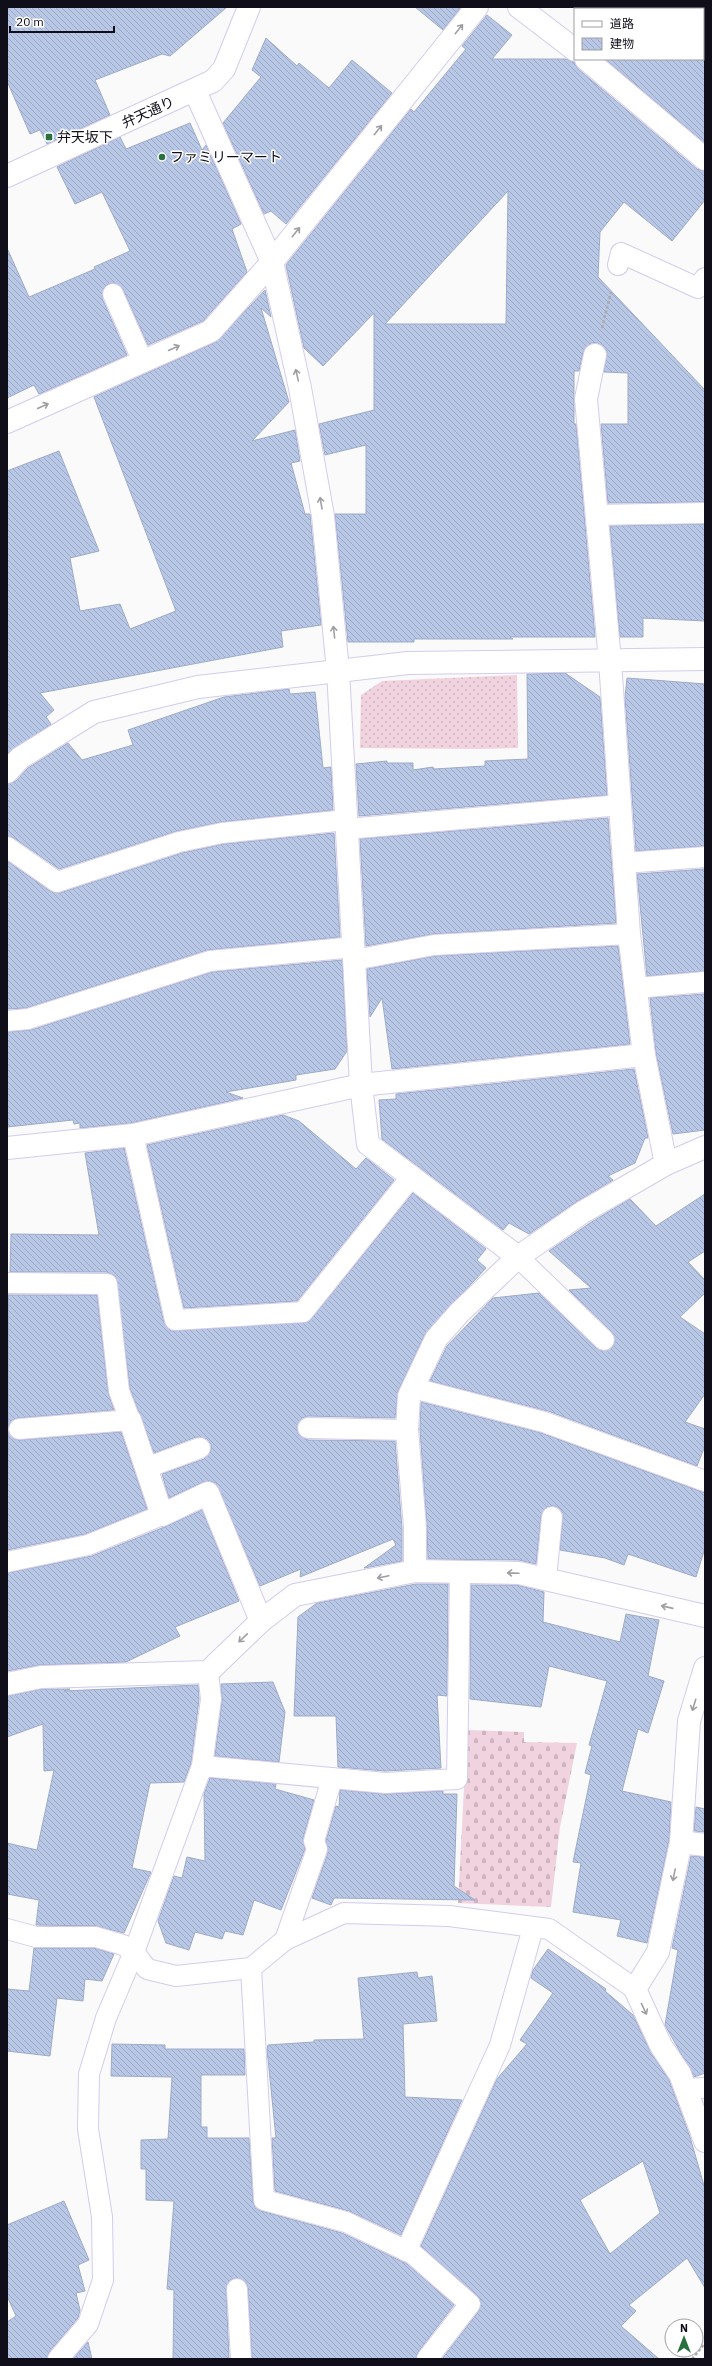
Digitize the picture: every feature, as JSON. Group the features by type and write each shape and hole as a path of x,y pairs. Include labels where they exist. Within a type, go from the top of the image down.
{"street":[{"name":"弁天通り","path":"7,176 213,81 224,69 249,7"},
{"path":"7,422 211,331 272,262 477,7"},
{"path":"519,7 574,48"},
{"path":"589,60 705,159"},
{"path":"195,90 272,262 300,388 323,516 338,671 361,1085 368,1144 518,1257"},
{"path":"595,355 586,399 610,661 629,934 644,1055 666,1164"},
{"path":"7,772 20,758 94,712 198,687 408,663 705,659"},
{"path":"7,1148 133,1136 361,1085 644,1055"},
{"path":"416,1570 415,1527 406,1430 409,1396 436,1339 459,1313 518,1257 583,1212 666,1164 705,1146"},
{"path":"130,1420 162,1515 208,1493 261,1621"},
{"path":"7,1684 41,1677 208,1672 261,1621 295,1595 416,1570 519,1573 705,1616"},
{"path":"705,1671 689,1721 681,1842 658,1952 635,1989 661,2046 680,2074 695,2089 705,2141"},
{"path":"681,1842 705,1845"}],"lane":[{"path":"618,265 621,253 698,288 705,278"},
{"path":"113,294 143,362"},
{"path":"596,515 705,512"},
{"path":"7,847 57,882 179,842 222,833 621,805"},
{"path":"624,863 705,857"},
{"path":"7,1021 28,1019 210,961 354,954 434,945 629,934"},
{"path":"636,988 705,982"},
{"path":"133,1136 175,1320 303,1312 412,1176"},
{"path":"518,1257 604,1340"},
{"path":"7,1283 108,1284 119,1391 130,1420 19,1429"},
{"path":"413,1388 544,1422 705,1480"},
{"path":"308,1428 406,1430"},
{"path":"146,1468 200,1448"},
{"path":"7,1562 88,1545 162,1515"},
{"path":"546,1579 552,1517"},
{"path":"202,1766 385,1783 457,1779 460,1572"},
{"path":"58,2359 88,2324 103,2280 102,2217 88,2129 89,2074 106,2018 134,1952 202,1766 211,1699 208,1672"},
{"path":"285,1940 317,1849 314,1841 332,1778"},
{"path":"7,1929 36,1938 96,1937 123,1945 134,1952 147,1969 176,1976 251,1968 285,1940 344,1913 449,1916 550,1929 635,1989"},
{"path":"406,2251 500,2045 533,1928"},
{"path":"251,1968 264,2200 346,2222 413,2254 470,2304 427,2359"},
{"path":"237,2289 241,2359"}],"path":[{"path":"595,355 618,265"},
{"path":"692,2359 705,2343"}],"green space":[{"path":"517,675 518,748 360,748 361,695 382,681"},
{"path":"467,1730 524,1732 524,1742 577,1743 560,1827 551,1907 458,1903"}],"building":[{"path":"7,7 227,7 170,56 162,54 95,80 110,115 47,144 40,130 30,134 7,81"},
{"path":"415,7 461,7 443,30"},
{"path":"680,7 681,8 622,8"},
{"path":"487,15 512,35 492,59 566,59 574,62 578,69 697,169 705,171 705,200 672,241 624,202 600,232 598,277 705,390 705,502 608,503 601,424 628,424 628,373 604,372 607,351 598,343 591,343 583,352 579,371 574,371 574,424 576,424 595,637 510,637 513,639 414,639 414,642 348,642 335,514 366,514 366,445 325,455 319,424 374,410 374,313 323,366 304,348 286,265 411,109 414,112 466,49 462,46","holes":["508,191 506,324 385,324"]},
{"path":"705,27 705,143 606,60 704,60"},
{"path":"266,38 297,66 299,63 329,88 352,60 392,93 286,224 271,211 264,214 223,123 261,77 252,70"},
{"path":"190,123 202,150 206,145 241,224 232,229 247,272 203,321 148,345 123,289 115,283 108,284 104,288 102,298 127,355 39,394 34,385 7,398 7,248 29,297 95,269 94,267 130,251 102,192 75,204 57,167 120,137 126,149"},
{"path":"265,290 271,317 261,308 289,402 252,441 295,430 300,461 291,463 305,514 310,514 321,625 281,631 283,647 40,693 54,710 46,717 51,724 7,754 7,471 59,451 99,551 70,558 80,611 120,604 130,629 176,611 94,397 216,342"},
{"path":"705,524 705,621 643,618 643,637 620,637 610,526"},
{"path":"565,673 600,697 607,795 359,816 356,764 387,761 387,763 413,763 413,770 433,767 434,769 485,766 485,761 528,759 527,674"},
{"path":"627,678 705,684 705,846 636,851 625,697"},
{"path":"289,689 290,694 315,692 323,768 331,767 333,810 221,822 177,831 59,869 14,838 7,836 7,784 16,781 28,768 68,743 82,760 133,745 128,730 224,697"},
{"path":"608,818 616,923 433,934 366,946 360,839"},
{"path":"334,833 340,937 207,950 26,1008 7,1009 7,861 50,891 60,893 182,853 224,844"},
{"path":"705,869 705,971 647,976 637,874"},
{"path":"618,946 630,1044 392,1069 382,998 370,1017 367,969 435,956"},
{"path":"342,960 347,1051 335,1069 296,1075 296,1080 226,1092 243,1098 131,1123 80,1128 80,1123 74,1124 73,1120 7,1127 7,1032 31,1030 212,972"},
{"path":"705,994 705,1130 673,1134 656,1053 650,998"},
{"path":"634,1069 648,1138 645,1138 635,1163 608,1176 613,1180 576,1202 529,1234 509,1223 503,1230 382,1139 379,1100 396,1099 396,1094"},
{"path":"283,1115 299,1121 356,1169 366,1158 394,1180 297,1301 184,1308 147,1145"},
{"path":"124,1148 164,1323 171,1331 309,1322 413,1193 486,1249 477,1260 486,1268 425,1334 398,1391 395,1418 308,1416 302,1418 297,1427 298,1434 308,1440 395,1441 402,1528 402,1561 364,1568 396,1545 393,1539 300,1577 301,1569 260,1586 216,1483 210,1481 203,1482 169,1498 162,1474 204,1459 211,1450 211,1444 207,1439 196,1437 154,1453 130,1388 116,1277 107,1272 10,1272 11,1234 99,1235 85,1153"},
{"path":"705,1194 705,1251 688,1262 705,1280 705,1293 680,1317 705,1334 705,1394 685,1422 705,1429 705,1446 697,1466 548,1411 430,1381 447,1346 493,1298 539,1293 596,1348 602,1351 612,1348 615,1342 612,1332 569,1290 591,1288 549,1251 590,1223 630,1199 656,1226"},
{"path":"8,1295 97,1295 108,1392 114,1410 18,1418 12,1420 8,1428"},
{"path":"421,1402 541,1433 705,1493 705,1548 696,1577 628,1554 624,1565 605,1558 560,1550 563,1513 558,1507 553,1506 547,1507 541,1516 536,1564 519,1560 428,1559 420,1430"},
{"path":"8,1431 14,1439 20,1440 121,1432 147,1509 85,1534 7,1550"},
{"path":"202,1510 239,1601 175,1627 180,1636 126,1662 40,1665 7,1671 7,1573 92,1556 167,1526"},
{"path":"416,1584 448,1584 447,1696 437,1695 441,1768 385,1771 338,1767 336,1716 294,1716 298,1617 317,1603"},
{"path":"471,1585 517,1585 544,1592 543,1622 620,1642 626,1614 659,1620 648,1676 664,1681 648,1733 638,1729 622,1791 671,1802 669,1840 647,1943 617,1936 621,1920 573,1912 581,1863 573,1862 591,1775 585,1773 592,1746 589,1745 607,1681 549,1666 541,1707 470,1699"},
{"path":"273,1682 285,1712 279,1762 215,1756 222,1701 221,1684"},
{"path":"198,1685 199,1699 191,1763 184,1782 150,1783 132,1868 151,1872 124,1933 96,1926 36,1925 39,1900 7,1894 7,1843 37,1850 54,1770 44,1771 43,1724 7,1737 7,1696 42,1689 70,1689 64,1691"},
{"path":"210,1778 276,1784 275,1789 314,1800 303,1838 305,1849 281,1910 254,1900 243,1935 225,1931 222,1939 195,1932 189,1950 166,1943 158,1921 174,1876 182,1878 187,1857 205,1861 204,1794"},
{"path":"340,1790 386,1794 443,1791 443,1794 457,1794 454,1886 475,1900 334,1898 331,1905 312,1898 328,1853 326,1841 336,1806 339,1807"},
{"path":"696,1807 705,1809 705,1832 694,1831"},
{"path":"691,1856 705,1857 705,2073 694,2077 665,2025 678,1950 672,1948"},
{"path":"34,1948 94,1948 114,1954 102,1981 85,1979 83,2001 57,1998 50,2056 7,2051 7,1989 29,1991"},
{"path":"548,1949 606,1989 605,1991 633,2015 650,2051 669,2080 690,2137 705,2189 705,2288 687,2258 629,2305 636,2311 621,2326 659,2359 442,2359 479,2311 481,2300 421,2246 497,2079 527,2044 520,2040 553,1993 531,1978 533,1970","holes":["643,2161 660,2213 610,2254 580,2200"]},
{"path":"417,1972 418,1978 432,1976 437,2021 403,2024 405,2097 462,2100 401,2235 349,2211 275,2191 272,2138 276,2138 267,2049 268,2045 314,2042 314,2040 364,2039 358,1978"},
{"path":"112,2044 165,2045 165,2049 244,2049 245,2075 201,2075 201,2127 207,2127 207,2138 249,2138 253,2201 255,2208 261,2211 342,2233 407,2264 454,2305 418,2352 416,2359 252,2359 248,2288 246,2282 237,2278 230,2280 226,2289 229,2359 173,2359 174,2290 167,2289 174,2201 146,2200 146,2169 141,2169 141,2140 168,2139 172,2077 111,2076"},
{"path":"64,2201 89,2260 78,2265 85,2291 76,2293 80,2310 78,2318 49,2352 47,2359 7,2359 7,2322 16,2316 7,2296 7,2225"},
{"path":"88,2342 92,2359 73,2359"}],"place":[{"name":"弁天坂下","path":"49,137"},
{"name":"ファミリーマート","path":"162,157"}]}
